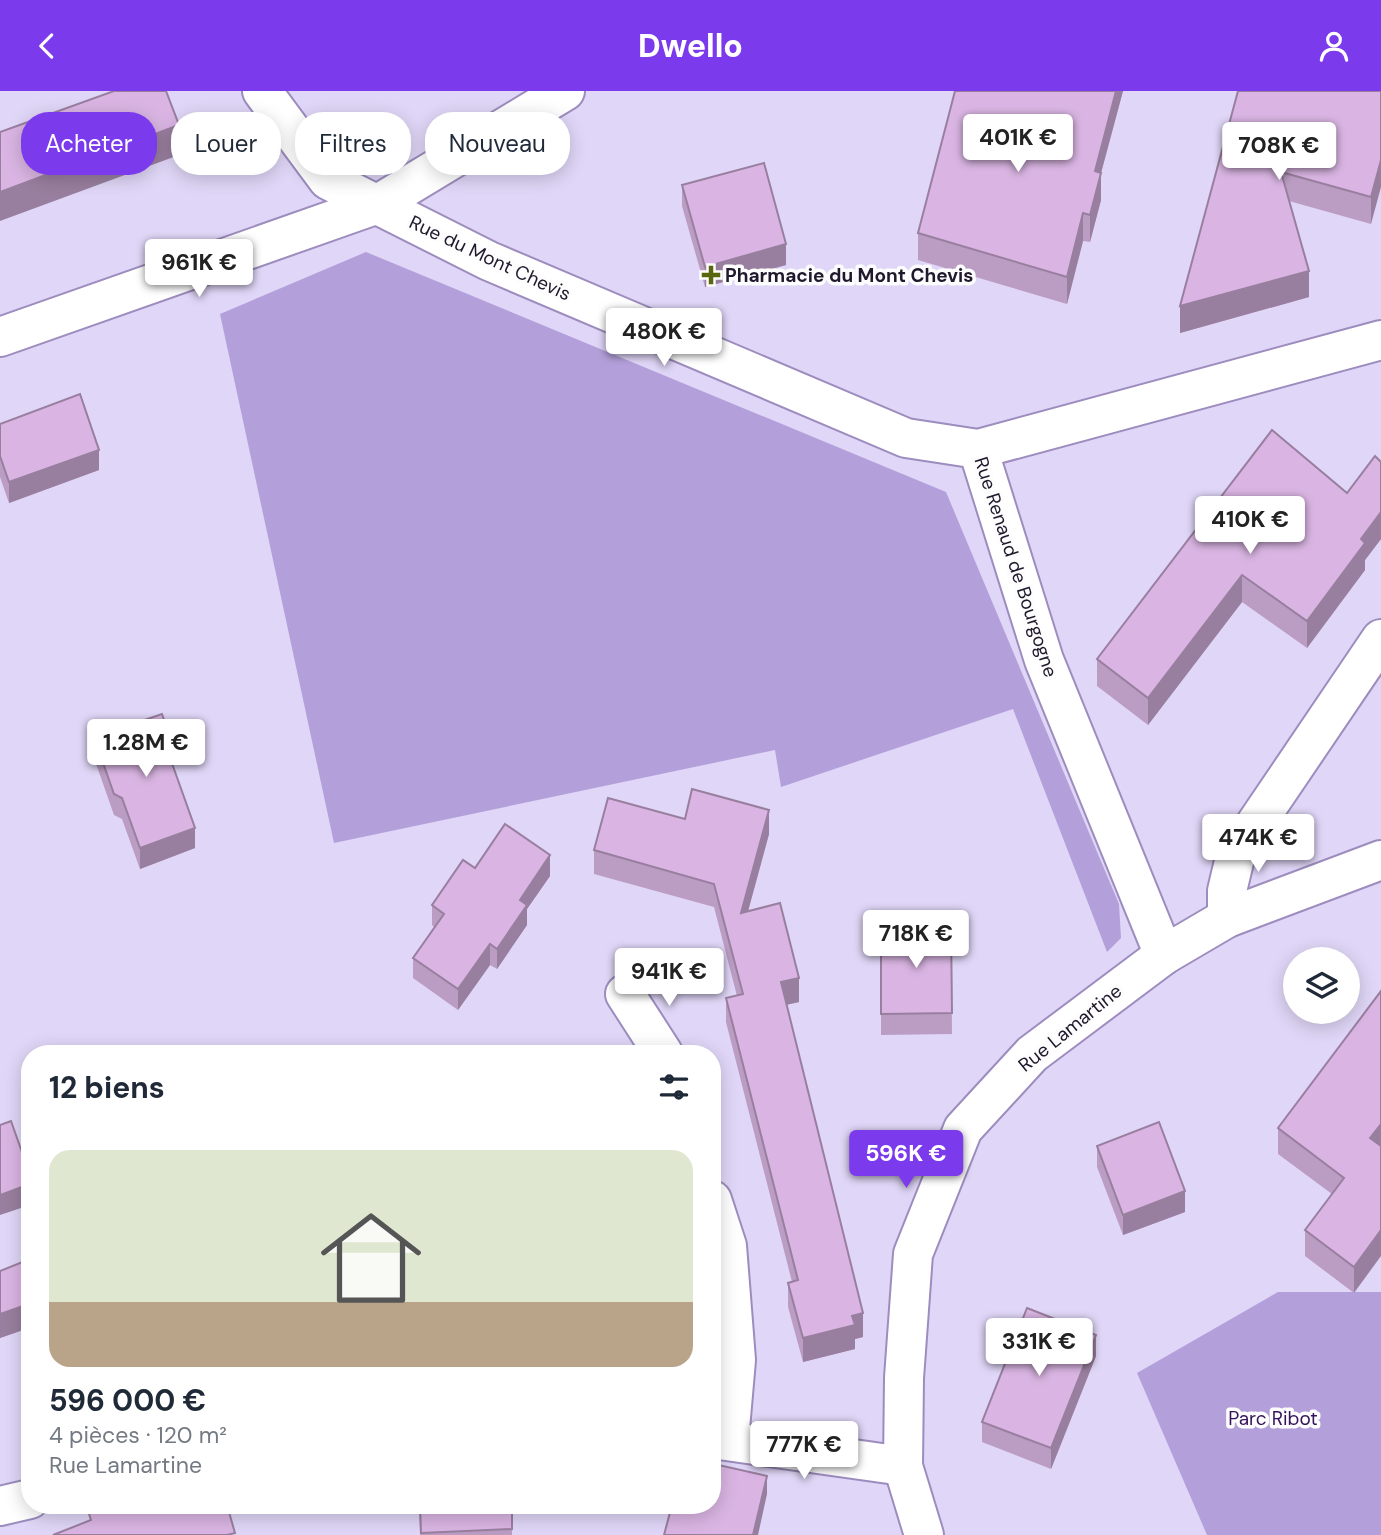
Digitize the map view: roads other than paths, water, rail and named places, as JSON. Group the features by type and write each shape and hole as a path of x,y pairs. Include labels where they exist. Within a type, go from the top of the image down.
{"street":[{"name":"Rue du Mont Chevis","path":"261,91 328,180 489,261 906,438 978,449"},
{"path":"0,337 378,204 565,91"},
{"name":"Rue Renaud de Bourgogne","path":"1164,955 1044,660 978,449 1381,340"},
{"path":"1227,918 1227,891 1236,853 1381,639"},
{"name":"Rue Lamartine","path":"924,1535 903,1467 904,1378 913,1254 962,1129 1032,1054 1164,955 1227,918 1381,860"},
{"path":"625,994 658,1045"},
{"path":"721,1228 727,1247 735,1348 721,1439 903,1467"}],"place":[{"name":"Pharmacie du Mont Chevis","path":"711,275"}],"park label":[{"name":"Parc Ribot","path":"1273,1418"}]}
